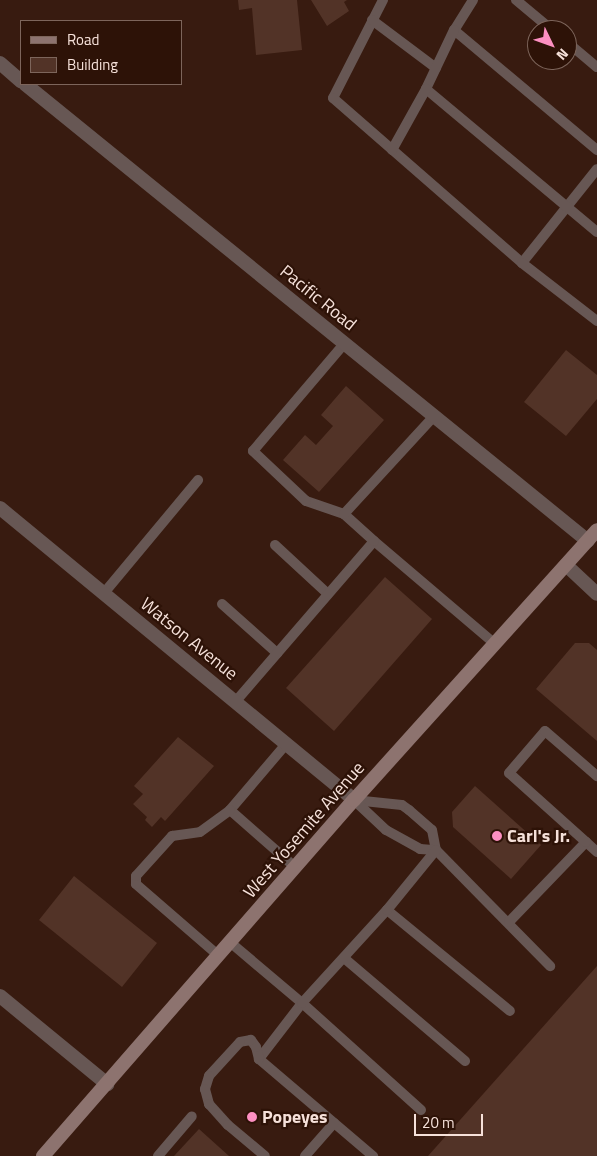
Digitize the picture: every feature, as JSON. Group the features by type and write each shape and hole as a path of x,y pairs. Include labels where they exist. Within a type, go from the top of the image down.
{"main road":[{"name":"West Yosemite Avenue","path":"43,1156 354,800 592,536"}],"street":[{"path":"0,63 20,80"},
{"name":"Pacific Road","path":"26,85 434,416 592,536"},
{"name":"Watson Avenue","path":"0,508 354,800"},
{"path":"566,565 597,594"},
{"path":"0,996 107,1084"}],"lane":[{"path":"383,0 333,98 522,263 597,321"},
{"path":"392,150 426,89 454,30 473,0"},
{"path":"516,0 540,20"},
{"path":"372,20 436,68"},
{"path":"454,30 597,150"},
{"path":"577,50 597,67"},
{"path":"426,89 597,232"},
{"path":"522,263 597,169"},
{"path":"345,344 253,451 306,501 344,514 496,644"},
{"path":"344,514 434,416"},
{"path":"104,593 198,480"},
{"path":"236,701 374,541"},
{"path":"274,545 328,594"},
{"path":"222,604 277,653"},
{"path":"597,776 545,731 509,773 597,852"},
{"path":"219,956 136,884 136,876 172,836 200,832 230,810 287,743"},
{"path":"354,800 386,830 420,850 436,850"},
{"path":"354,800 402,805 432,830 436,850 509,922 550,966"},
{"path":"230,810 296,868"},
{"path":"509,922 586,842"},
{"path":"259,1059 302,1003 387,910 436,850"},
{"path":"387,910 510,1011"},
{"path":"230,943 302,1003 421,1110"},
{"path":"344,958 465,1061"},
{"path":"266,1156 222,1118 210,1104 205,1089 209,1076 240,1042 251,1040 256,1047 259,1059 373,1156"},
{"path":"158,1156 192,1116"},
{"path":"305,1156 334,1123"}],"building":[{"path":"238,0 297,0 302,50 256,55 252,8 239,10"},
{"path":"311,0 347,0 344,2 349,11 327,26"},
{"path":"566,350 597,375 597,399 566,436 524,402"},
{"path":"346,386 384,420 319,492 283,460 305,435 316,445 333,426 321,415"},
{"path":"385,577 432,619 334,731 286,688"},
{"path":"575,643 589,643 597,650 597,741 536,689"},
{"path":"178,737 214,766 165,821 161,817 152,827 145,820 147,817 133,804 143,794 134,786"},
{"name":"Carl's Jr.","path":"475,786 541,845 511,879 453,827 452,812"},
{"path":"74,876 157,943 122,987 39,920"},
{"path":"597,966 597,1156 428,1156"},
{"path":"199,1129 229,1156 174,1156"}],"place":[{"name":"Carl's Jr.","path":"497,836"},
{"name":"Popeyes","path":"252,1117"}]}
